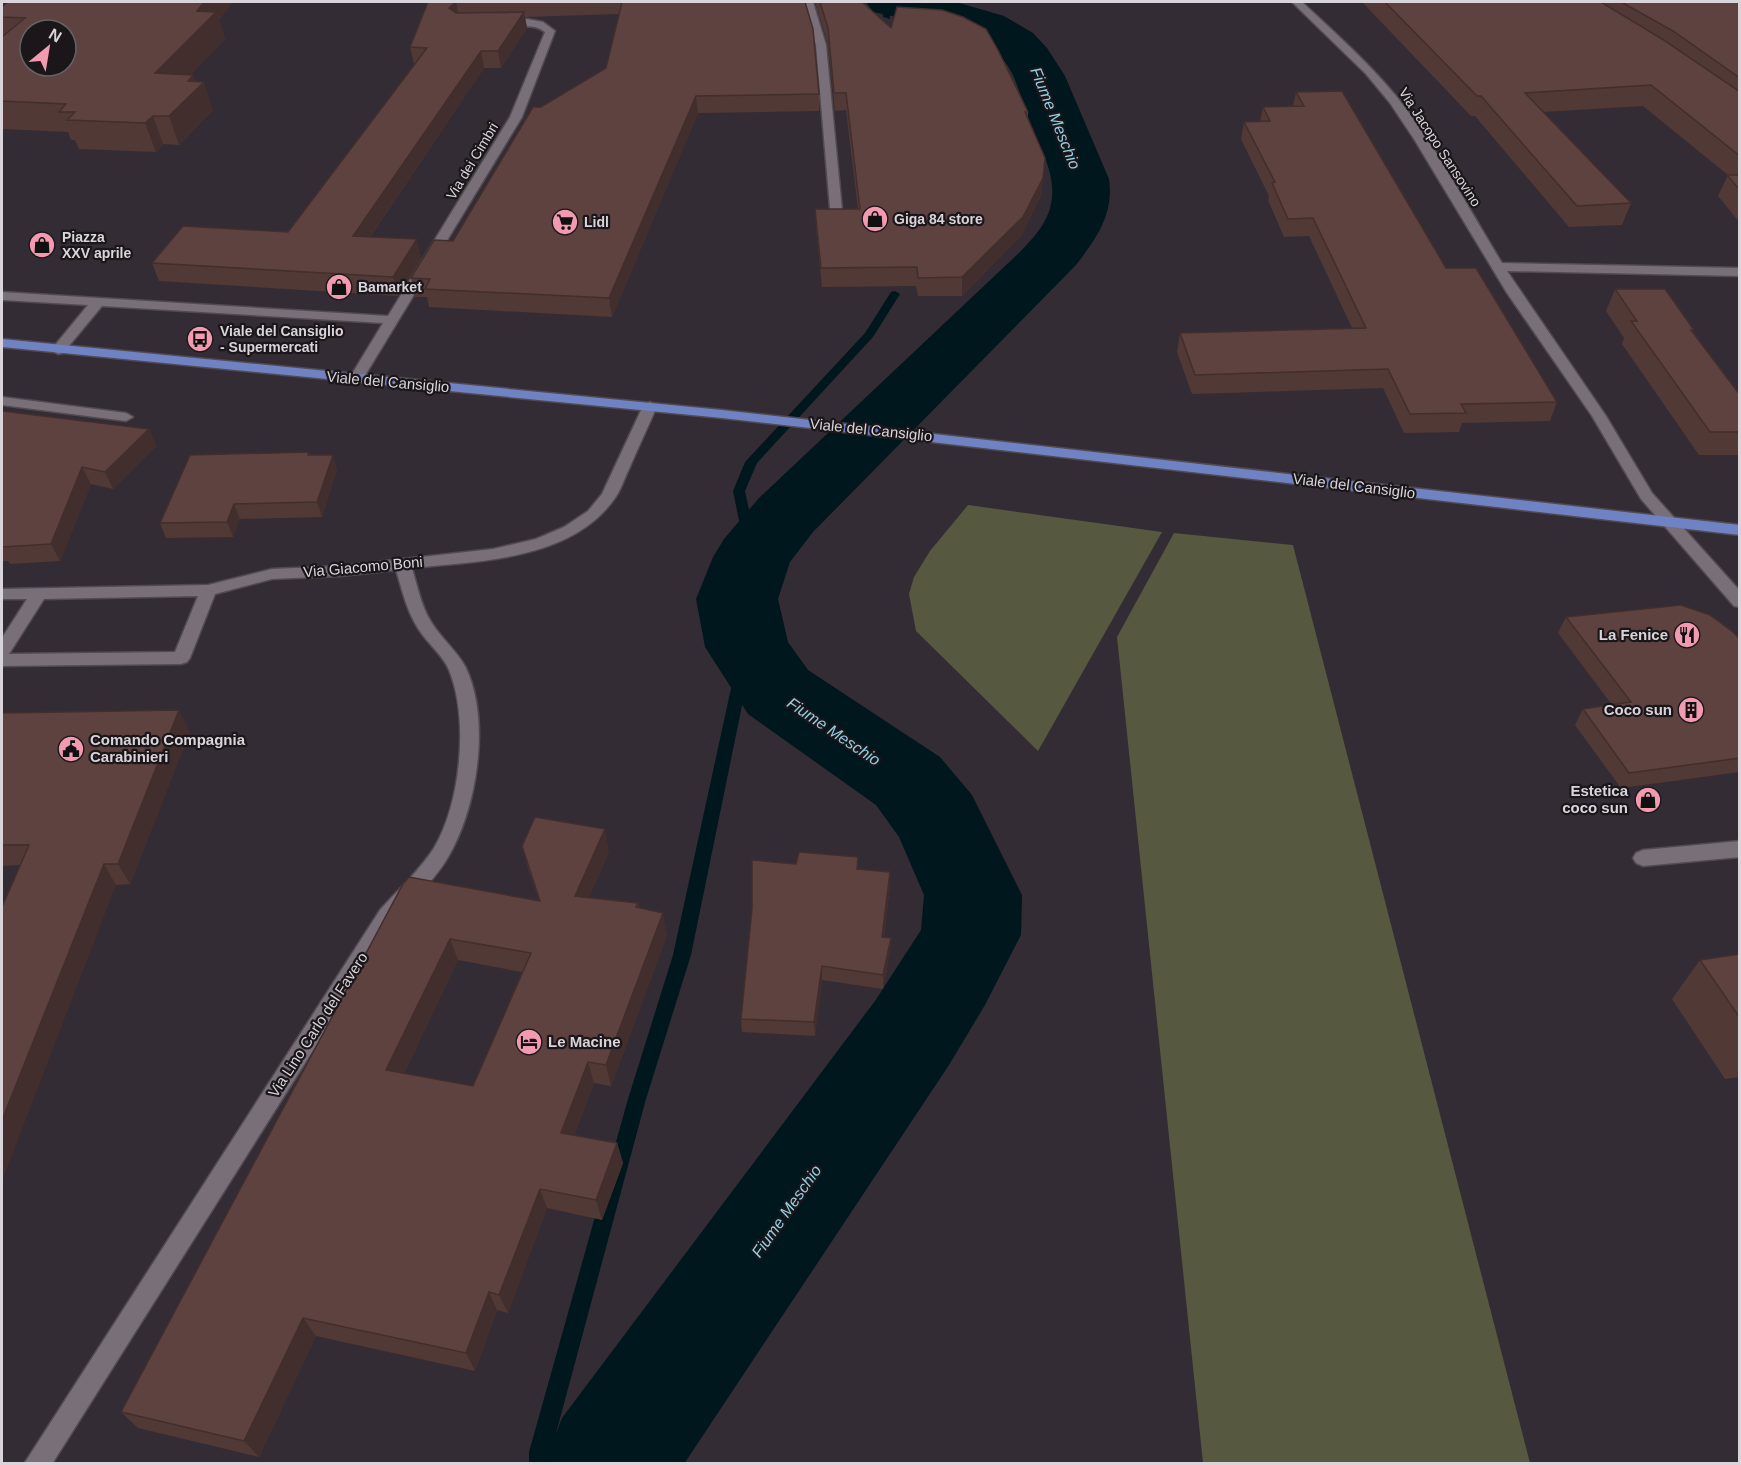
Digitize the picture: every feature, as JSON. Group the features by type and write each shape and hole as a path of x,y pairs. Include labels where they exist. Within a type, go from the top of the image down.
{"main road":[{"name":"Viale del Cansiglio","path":"2,343 650,406 1740,530"}],"street":[{"path":"808,2 821,45 837,220"},
{"name":"Via Jacopo Sansovino","path":"1297,2 1370,72 1394,101 1420,139 1498,267 1599,416 1646,496 1740,602"},
{"name":"Via dei Cimbri","path":"356,379 516,117 550,31 545,26 534,22 493,23"},
{"path":"1498,267 1740,272"},
{"path":"2,296 393,320"},
{"path":"58,350 98,302"},
{"path":"2,401 126,417"},
{"name":"Via Giacomo Boni","path":"3,596 39,593 208,590 272,574 403,565 493,554 540,543 570,531 593,514 609,495 650,406"},
{"name":"Via Lino Carlo del Favero","path":"38,1464 387,916 428,870 451,835 457,817 466,762 468,733 466,699 457,668 423,624 403,565"},
{"path":"2,660 181,658 208,590"},
{"path":"2,651 39,593"},
{"path":"1643,858 1740,849"}],"green space":[{"path":"968,505 1162,532 1038,751 916,631 909,594 914,577 930,551"},
{"path":"1174,533 1293,545 1530,1463 1203,1463 1117,637"}],"building":[{"path":"8,2 204,2 197,11 216,12 155,73 193,75 188,81 204,82 169,116 153,116 145,123 67,120 75,112 59,112 66,104 2,101 2,37 18,24 18,78 78,78 78,18 2,17 2,7"},
{"path":"428,2 456,2 449,8 456,13 524,12 498,51 481,51 353,236 417,239 393,277 152,263 183,226 288,232 427,48 410,47"},
{"path":"622,2 805,2 813,29 819,94 696,96 609,298 425,289 430,279 411,278 434,240 453,241 533,107 541,107 606,68"},
{"path":"820,2 862,2 891,28 897,7 942,10 963,17 986,29 998,50 1028,112 1025,112 1045,158 1043,178 1023,217 962,277 918,278 917,267 821,268 815,209 860,209 846,93 834,93 828,28"},
{"path":"1385,2 1601,2 1662,39 1740,92 1740,156 1651,85 1525,93 1631,203 1577,206 1481,96 1477,96"},
{"path":"1621,2 1740,3 1740,78 1673,31"},
{"path":"1342,91 1446,268 1476,268 1557,402 1461,404 1466,413 1410,414 1388,369 1195,375 1180,333 1366,328 1313,218 1288,219 1272,183 1275,182 1244,122 1270,121 1263,107 1304,106 1296,92"},
{"path":"1727,175 1740,175 1740,190"},
{"path":"1615,289 1665,289 1694,330 1691,330 1740,395 1740,432 1710,432 1631,321 1637,321"},
{"path":"2,411 149,429 105,472 82,467 51,544 2,547"},
{"path":"309,452 308,455 333,455 317,502 234,504 227,522 160,523 190,455"},
{"name":"Coco sun","path":"1681,605 1710,615 1740,639 1740,758 1629,773 1583,709 1631,702 1566,617"},
{"path":"179,710 118,864 104,864 2,1120 2,907 29,845 2,845 2,713"},
{"path":"535,817 605,829 575,896 638,903 636,907 663,913 606,1065 588,1062 561,1133 617,1143 596,1200 540,1189 499,1295 489,1292 466,1353 303,1318 244,1441 121,1412 403,884 409,877 540,901 522,846","holes":["450,939 531,953 473,1086 386,1070"]},
{"path":"799,852 858,857 857,869 890,872 882,937 891,938 883,975 822,966 814,1022 741,1019 752,909 752,860 796,864"},
{"path":"1740,954 1740,1018 1700,960"}],"waterway":[{"path":"885,2 887,17"},
{"name":"Fiume Meschio","path":"608,1464 912,1033 971,935 973,895 939,820 908,781 778,692 747,647 737,599 752,557 786,515 1043,264 1065,239 1079,211 1082,195 1075,163 1039,76 1023,51 1002,35 972,21 890,2"},
{"path":"752,557 739,491 751,462 869,335 895,294"},
{"path":"540,1464 540,1452 637,1099 682,955 747,647"}],"place":[{"name":"Giga 84 store","path":"875,219"},
{"name":"Lidl","path":"565,222"},
{"name":"Piazza XXV aprile","path":"42,245"},
{"name":"Bamarket","path":"339,287"},
{"name":"Viale del Cansiglio - Supermercati","path":"200,339"},
{"name":"La Fenice","path":"1687,635"},
{"name":"Coco sun","path":"1691,710"},
{"name":"Comando Compagnia Carabinieri","path":"71,749"},
{"name":"Estetica coco sun","path":"1648,800"},
{"name":"Le Macine","path":"529,1042"}]}
